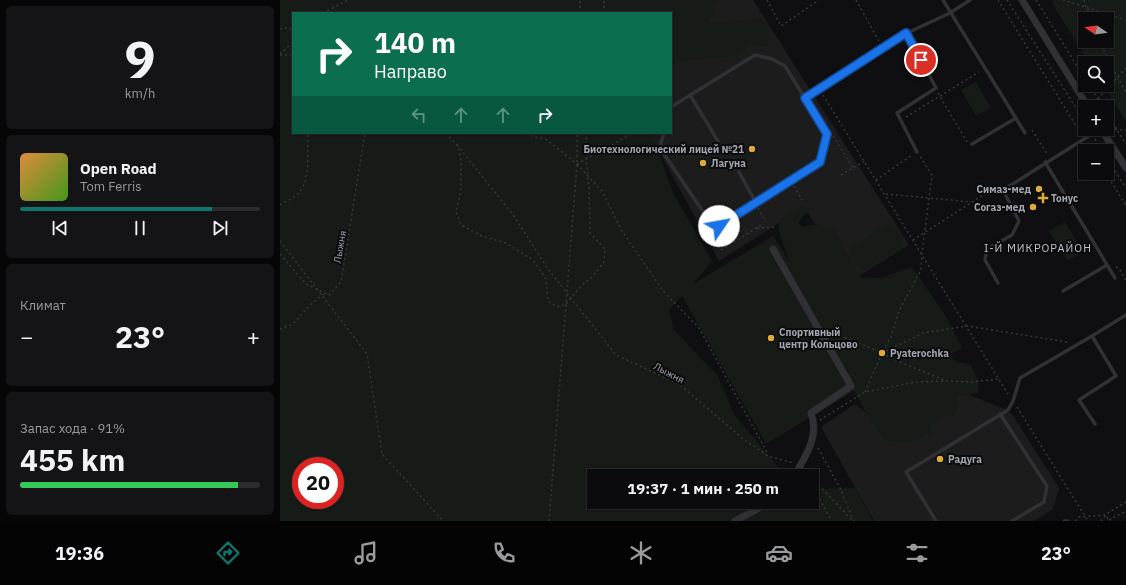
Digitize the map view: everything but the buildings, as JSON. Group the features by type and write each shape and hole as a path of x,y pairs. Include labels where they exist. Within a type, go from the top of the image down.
{"street":[{"path":"1022,0 1084,100"},
{"path":"1105,136 1126,168"},
{"path":"773,249 851,386 811,412 813,429 811,447 798,469"},
{"path":"735,521 757,509"}],"lane":[{"path":"943,0 1024,131"},
{"path":"805,98 906,33 950,13 970,0"},
{"path":"906,33 936,88 897,113 917,152"},
{"path":"664,134 661,143 662,151 712,225 719,226 820,162 827,134 785,66 772,59 755,55 672,106"},
{"path":"690,95 718,141"},
{"path":"972,144 1016,118"},
{"path":"998,283 985,260 987,249 1012,235 1019,221 1003,190 1045,162 1089,136"},
{"path":"1045,162 1115,278"},
{"path":"739,172 756,203"},
{"path":"1064,291 1107,265"},
{"path":"936,521 906,472 1008,410 1013,401 1020,378 1126,315"},
{"path":"1092,336 1116,376 1079,400 1095,424"},
{"path":"1000,414 1047,486 1044,502 1012,521"}],"path":[{"path":"325,12 348,0"},
{"path":"580,0 580,12"},
{"path":"604,0 604,12"},
{"path":"766,0 781,26 819,0"},
{"path":"856,0 883,48"},
{"path":"998,0 1087,144"},
{"path":"1007,0 1078,111"},
{"path":"1036,0 1078,68"},
{"path":"1063,0 1126,20"},
{"path":"1084,0 1088,12"},
{"path":"280,29 287,28 292,30"},
{"path":"280,55 292,43"},
{"path":"1102,48 1126,93"},
{"path":"280,55 292,55"},
{"path":"901,120 986,68"},
{"path":"1094,92 1098,99 1126,68"},
{"path":"936,88 968,144 972,144"},
{"path":"819,89 1088,521"},
{"path":"1114,125 1126,144"},
{"path":"1024,131 1030,129 1049,157"},
{"path":"1114,130 1126,130"},
{"path":"280,205 295,197 304,185 307,166 308,134"},
{"name":"Лыжня","path":"325,293 329,295 341,282 365,134"},
{"name":"Лыжня","path":"447,134 514,216 548,269 616,355 678,384 742,438 768,456 800,465"},
{"path":"525,134 548,140 576,164 602,191 622,231 663,291 700,328 768,456"},
{"path":"549,521 567,293 577,134"},
{"path":"457,145 461,159 461,181 456,212 461,225 482,236 506,243 533,260 546,280 548,301 557,306 566,304 582,285 593,276 604,262 605,250 590,233 589,188 585,148 587,134"},
{"path":"576,164 631,134"},
{"path":"865,392 882,352 891,336 899,311 921,270 932,175 917,152 876,180"},
{"path":"841,175 864,161"},
{"path":"1114,169 1126,188"},
{"path":"791,180 802,200"},
{"path":"1110,180 1126,206"},
{"path":"913,240 994,188 1003,190"},
{"path":"884,194 971,202"},
{"path":"756,203 766,222"},
{"path":"721,250 763,224"},
{"path":"756,228 774,227"},
{"path":"280,240 367,354 382,454 443,521"},
{"path":"280,254 306,284 325,293"},
{"path":"280,329 293,324 312,303 325,293"},
{"path":"882,352 923,333 967,326 1076,344"},
{"path":"820,332 842,336 882,352 895,360 946,381"},
{"path":"817,422 865,392 916,382 972,382 999,379"},
{"path":"818,442 818,448 840,488 854,521"},
{"path":"819,485 854,521"},
{"path":"819,498 832,521"},
{"path":"1101,521 1106,515 1126,502"},
{"path":"1106,515 1109,521 1126,511"},
{"path":"1075,521 1079,517 1106,515"}],"shaded area":[{"path":"280,0 721,0 717,2 708,22 759,18 770,26 768,46 749,45 741,55 675,62 672,71 672,12 292,12 292,134 652,134 673,193 712,261 693,284 773,236 790,262 778,229 780,219 803,205 809,210 798,223 803,227 817,224 834,230 862,278 881,278 912,267 945,315 962,348 950,355 954,361 971,365 979,382 978,393 957,397 959,408 952,417 945,415 932,424 930,434 908,443 885,440 872,423 854,391 766,444 682,296 669,310 674,330 718,376 734,414 780,469 587,469 587,509 819,509 819,489 855,488 873,521 280,521"},
{"name":"Биотехнологический лицей №21","path":"666,0 753,0 909,245 852,280 804,207 719,261 650,134 672,134 672,12 647,12"},
{"path":"1052,0 1126,0 1126,122 1114,103 1114,100 1112,100 1107,92 1114,92 1114,56 1085,56 1080,48 1114,48 1114,12 1078,12 1078,45 1053,5"},
{"path":"976,82 991,108 976,116 961,90"},
{"path":"1065,222 1083,252 1067,261 1049,231"},
{"path":"888,223 900,233 903,241 902,248 862,270 849,252 850,248"},
{"name":"Радуга","path":"955,389 1002,408 1012,414 1059,488 1053,509 1034,521 874,521 821,427 855,404 889,431"}],"place":[{"name":"Биотехнологический лицей №21","path":"752,149"},
{"name":"Лагуна","path":"703,163"},
{"name":"Симаз-мед","path":"1039,189"},
{"name":"Тонус","path":"1043,198"},
{"name":"Согаз-мед","path":"1033,207"},
{"name":"Спортивный центр Кольцово","path":"771,338"},
{"name":"Pyaterochka","path":"882,353"},
{"name":"Радуга","path":"940,459"}],"district":[{"name":"I-Й МИКРОРАЙОН","path":"1038,248"}],"route":[{"path":"719,226 820,162 827,134 805,98 906,33 921,60"}]}
